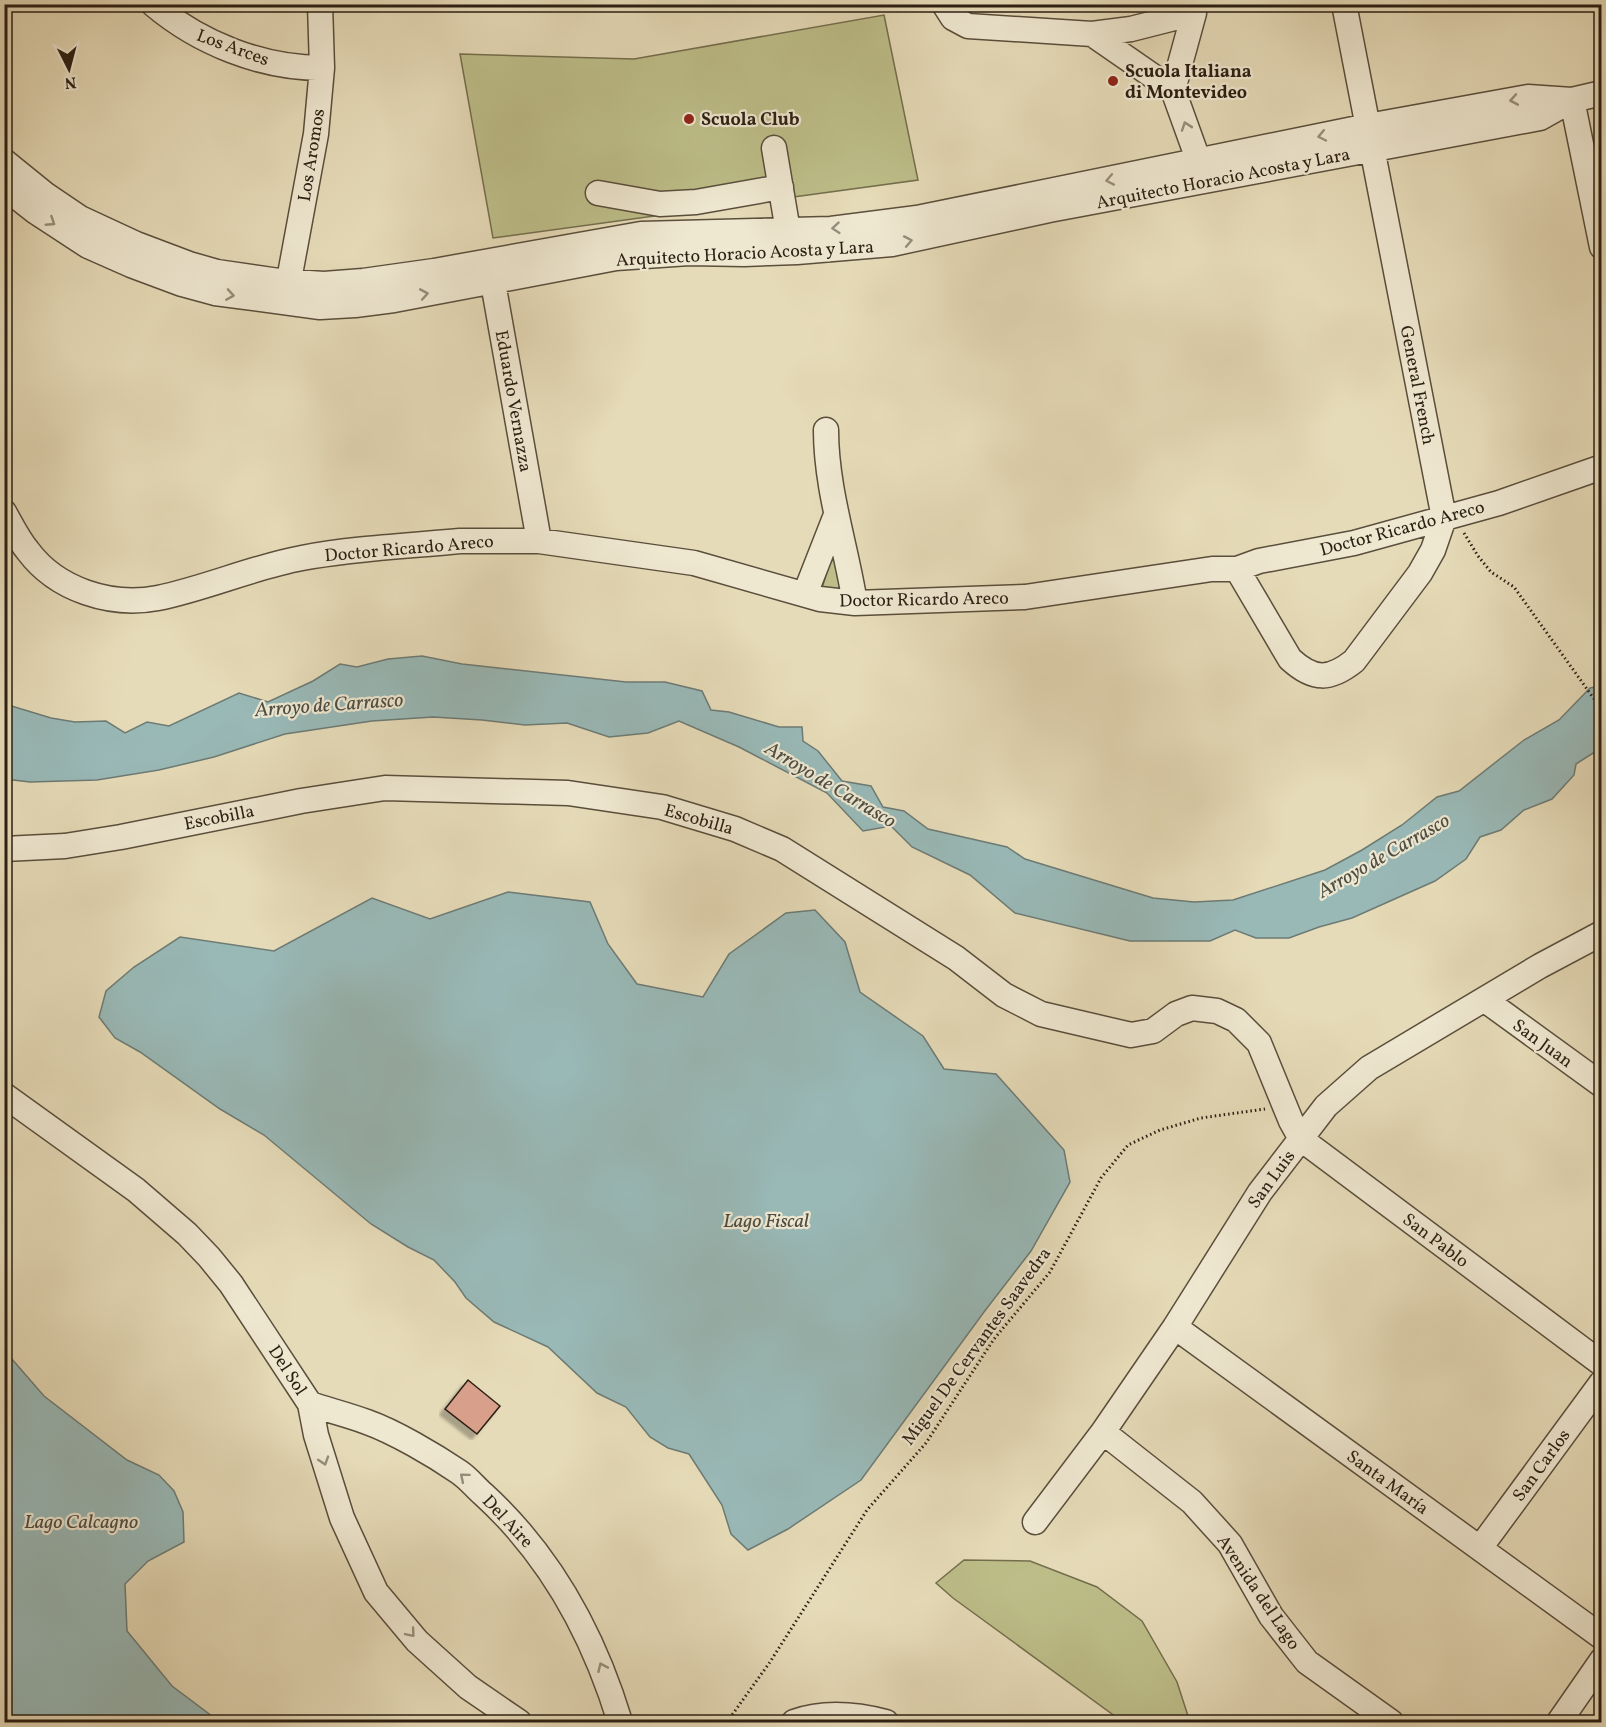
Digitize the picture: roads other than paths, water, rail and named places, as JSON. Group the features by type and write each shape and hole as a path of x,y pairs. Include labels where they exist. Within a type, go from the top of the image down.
{"street":[{"name":"Los Arces","path":"153,4 174,22 205,39 246,55 295,68 322,68"},
{"name":"Los Aromos","path":"287,293 316,134 322,68 320,4"},
{"path":"944,4 953,18 968,26 1092,34 1131,29 1193,9"},
{"name":"General French","path":"1344,4 1443,518"},
{"path":"1193,9 1173,90 1198,162"},
{"path":"1092,34 1173,90"},
{"name":"Arquitecto Horacio Acosta y Lara","path":"4,161 46,195 80,218 136,244 189,264 287,293 320,307 355,305 641,234 831,229 917,218 1372,150 1540,118 1572,100 1602,93"},
{"name":"Arquitecto Horacio Acosta y Lara","path":"491,272 636,256 797,252 892,244 1049,210 1153,181 1198,162 1368,126 1528,97 1572,100"},
{"path":"1572,100 1602,247"},
{"path":"774,148 788,231"},
{"name":"Arquitecto Horacio Acosta y Lara","path":"4,187 36,212 88,246 131,265 182,284 215,292 287,293"},
{"path":"597,193 660,204 696,202 781,187"},
{"name":"Eduardo Vernazza","path":"491,272 539,541"},
{"path":"826,430 826,447 836,515 855,603"},
{"name":"Doctor Ricardo Areco","path":"4,512 28,552 44,569 62,582 98,597 156,598 263,567 315,556 460,541 539,541 694,563 832,601 855,603 1025,597 1212,569 1237,569 1259,561 1354,543 1498,503 1602,467"},
{"path":"805,594 836,515"},
{"path":"1237,569 1290,659 1302,670 1314,675 1327,676 1341,671 1354,661 1420,573 1433,550 1443,518"},
{"name":"Escobilla","path":"4,849 66,846 301,801 385,788 568,792 662,807 735,829 782,849 956,958 1004,994 1041,1014 1131,1035 1153,1031 1176,1014 1192,1008 1217,1011 1236,1020 1259,1043 1285,1106"},
{"name":"San Luis","path":"1035,1522 1103,1432 1175,1327 1260,1192 1326,1106 1369,1068 1540,966 1602,933"},
{"name":"San Juan","path":"1485,1000 1602,1085"},
{"name":"Del Sol","path":"4,1095 136,1190 187,1234 231,1284 310,1404 316,1435 342,1518 376,1592 417,1641 442,1664 468,1687 519,1722"},
{"name":"San Pablo","path":"1285,1106 1301,1139 1602,1364"},
{"name":"Santa María","path":"1175,1327 1602,1637"},
{"name":"San Carlos","path":"1480,1548 1602,1382"},
{"name":"Del Aire","path":"310,1404 368,1422 416,1447 460,1473 504,1513 537,1552 586,1632 606,1677 620,1722"},
{"name":"Avenida del Lago","path":"1103,1432 1192,1502 1230,1544 1271,1616 1306,1662 1390,1722"},
{"path":"1559,1722 1602,1660"},
{"path":"794,1722 833,1714 862,1716 886,1722"}],"water":[{"name":"Arroyo de Carrasco","path":"422,656 462,664 626,682 665,682 702,691 711,710 729,712 779,727 802,727 803,741 818,751 842,781 871,786 883,807 904,811 928,829 1007,847 1025,859 1153,898 1194,902 1233,900 1325,870 1402,825 1437,797 1459,791 1524,740 1559,720 1590,688 1601,686 1601,748 1576,764 1574,775 1552,799 1524,810 1501,830 1480,837 1466,859 1435,881 1352,918 1289,938 1256,938 1235,930 1210,941 1130,941 1015,913 970,875 912,847 891,826 863,831 827,793 739,747 679,721 648,733 609,737 567,723 525,725 433,717 372,721 285,734 214,757 159,770 97,780 30,782 5,779 5,704 51,718 75,722 106,721 125,733 147,722 169,726 239,693 268,702 313,681 340,664 357,667 388,659"},
{"name":"Lago Fiscal","path":"508,892 590,902 608,944 637,984 703,997 729,954 786,913 815,910 845,942 860,992 923,1036 944,1069 996,1074 1064,1150 1070,1182 1031,1251 861,1480 788,1529 748,1550 731,1534 722,1505 689,1454 668,1448 650,1437 626,1407 597,1393 548,1347 494,1322 466,1298 455,1282 434,1260 371,1224 264,1135 220,1109 140,1052 115,1038 99,1017 106,991 134,967 180,937 274,951 372,898 430,919"},
{"name":"Lago Calcagno","path":"4,1350 44,1396 127,1460 159,1475 174,1491 183,1512 184,1542 148,1561 125,1584 127,1631 172,1686 220,1722 5,1722"}],"place":[{"name":"Scuola Italiana di Montevideo","path":"1113,81"},
{"name":"Scuola Club","path":"689,119"}]}
